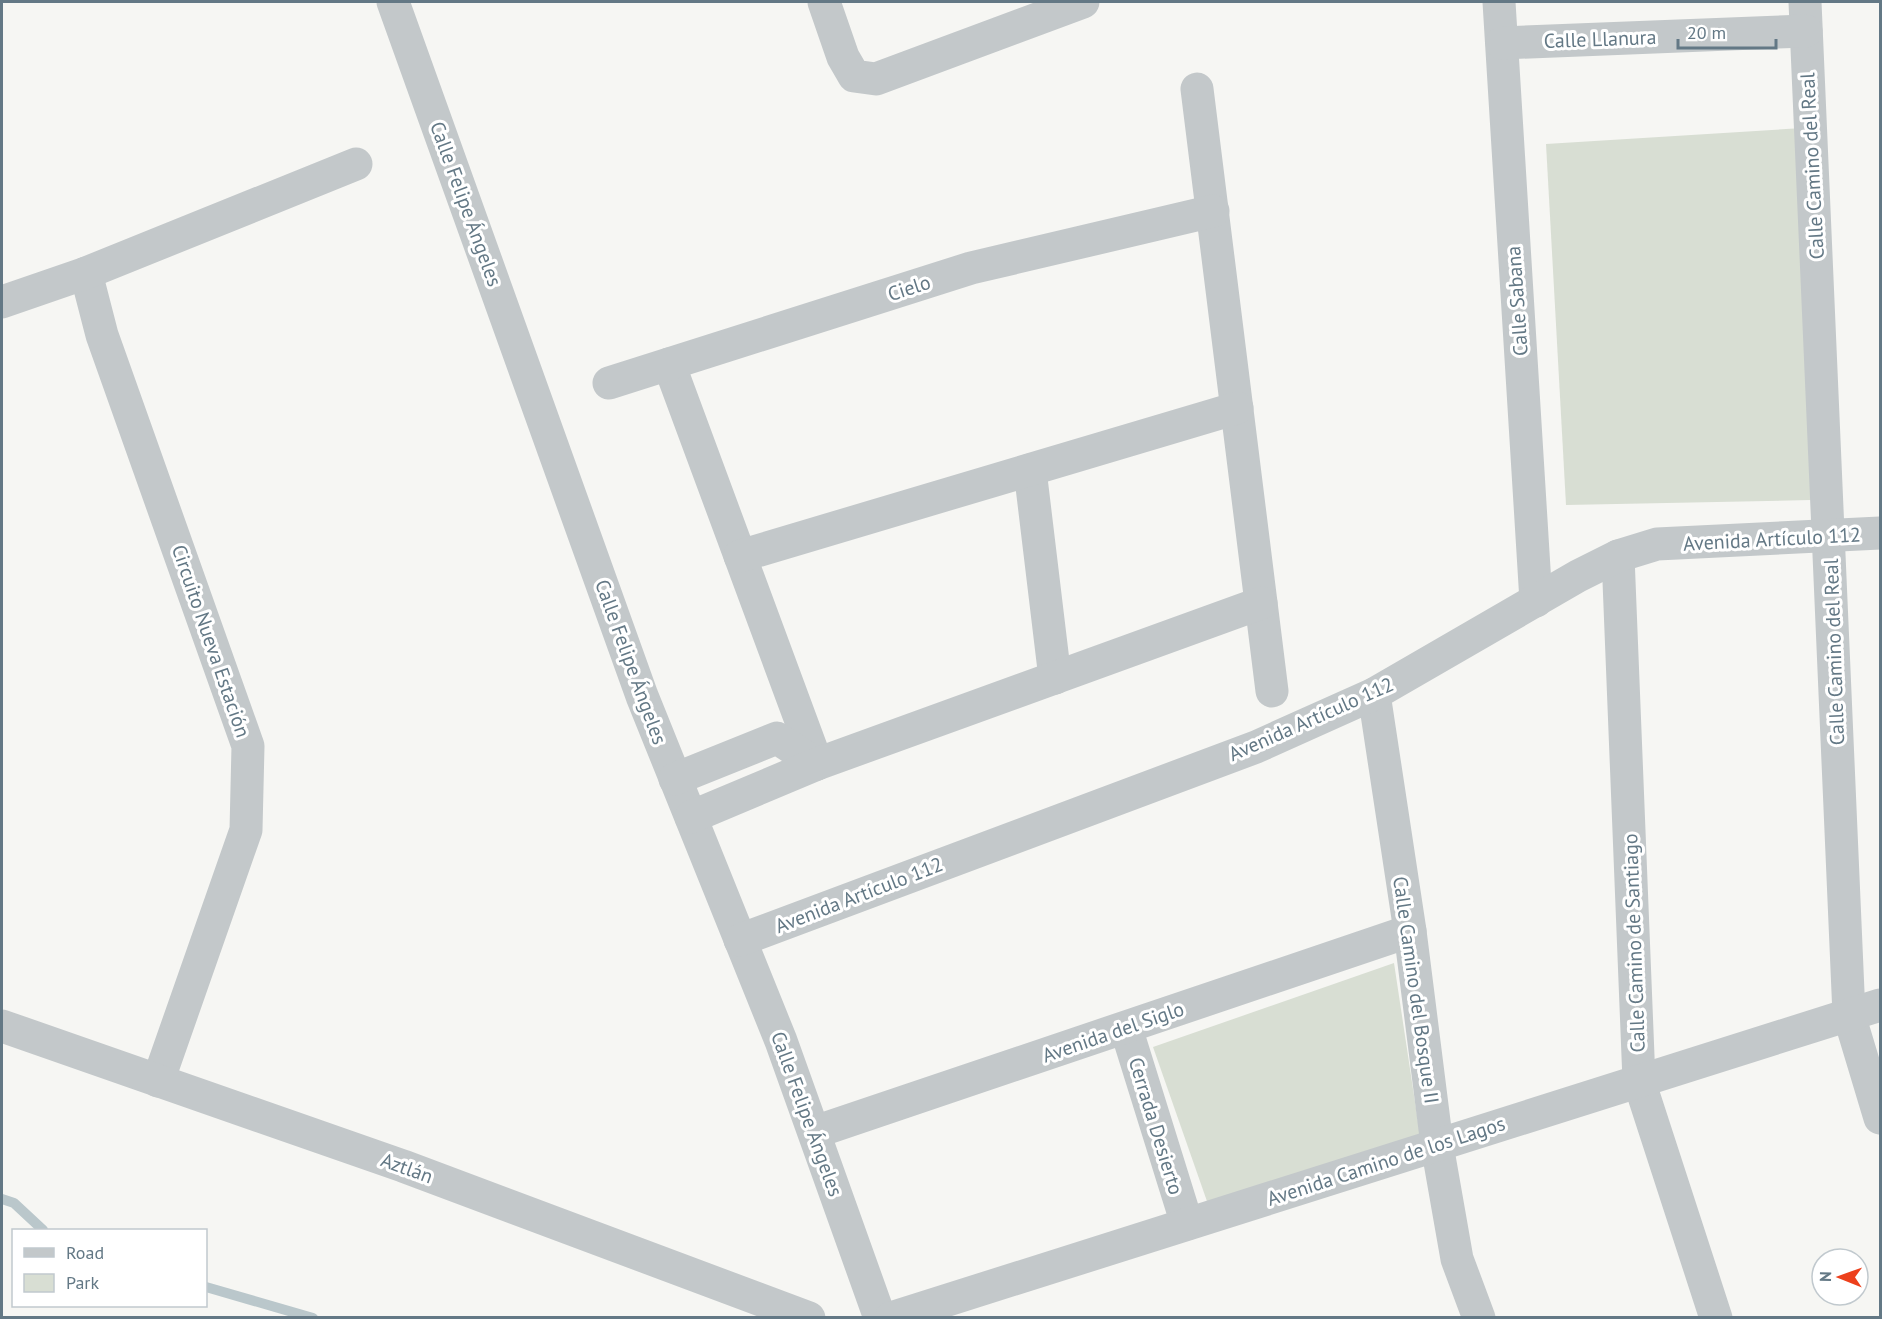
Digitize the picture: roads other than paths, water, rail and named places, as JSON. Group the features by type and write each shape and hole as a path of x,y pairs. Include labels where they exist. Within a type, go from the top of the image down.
{"street":[{"name":"Calle Felipe Ángeles","path":"393,2 638,685 815,1132 880,1317"},
{"path":"824,2 843,57 854,76 876,79 1080,2"},
{"name":"Calle Sabana","path":"1499,2 1536,601"},
{"name":"Calle Llanura","path":"1502,43 1806,16"},
{"name":"Calle Camino del Real","path":"1806,16 1849,1015 1881,1118"},
{"path":"1197,89 1272,691"},
{"path":"2,302 86,273 356,164"},
{"name":"Cielo","path":"609,382 971,268 1213,211"},
{"name":"Circuito Nueva Estación","path":"86,273 102,335 248,746 246,830 158,1081"},
{"path":"669,364 817,764"},
{"path":"740,556 1237,408"},
{"path":"1030,470 1055,678"},
{"name":"Avenida Artículo 112","path":"740,940 1256,747 1374,694 1578,576 1618,556 1657,544 1881,533"},
{"name":"Calle Camino de Santiago","path":"1618,556 1639,1081 1716,1317"},
{"path":"691,817 817,764 1261,603"},
{"name":"Calle Camino del Bosque II","path":"1374,694 1410,931 1437,1145 1457,1259 1479,1317"},
{"path":"675,779 777,738 817,764"},
{"name":"Avenida del Siglo","path":"815,1132 1410,931"},
{"name":"Avenida Camino de los Lagos","path":"891,1317 1881,1005"},
{"name":"Aztlán","path":"2,1026 403,1166 809,1317"},
{"name":"Cerrada Desierto","path":"1126,1028 1187,1224"}],"waterway":[{"path":"2,1199 14,1203 42,1229"},
{"path":"207,1287 313,1318"}]}
